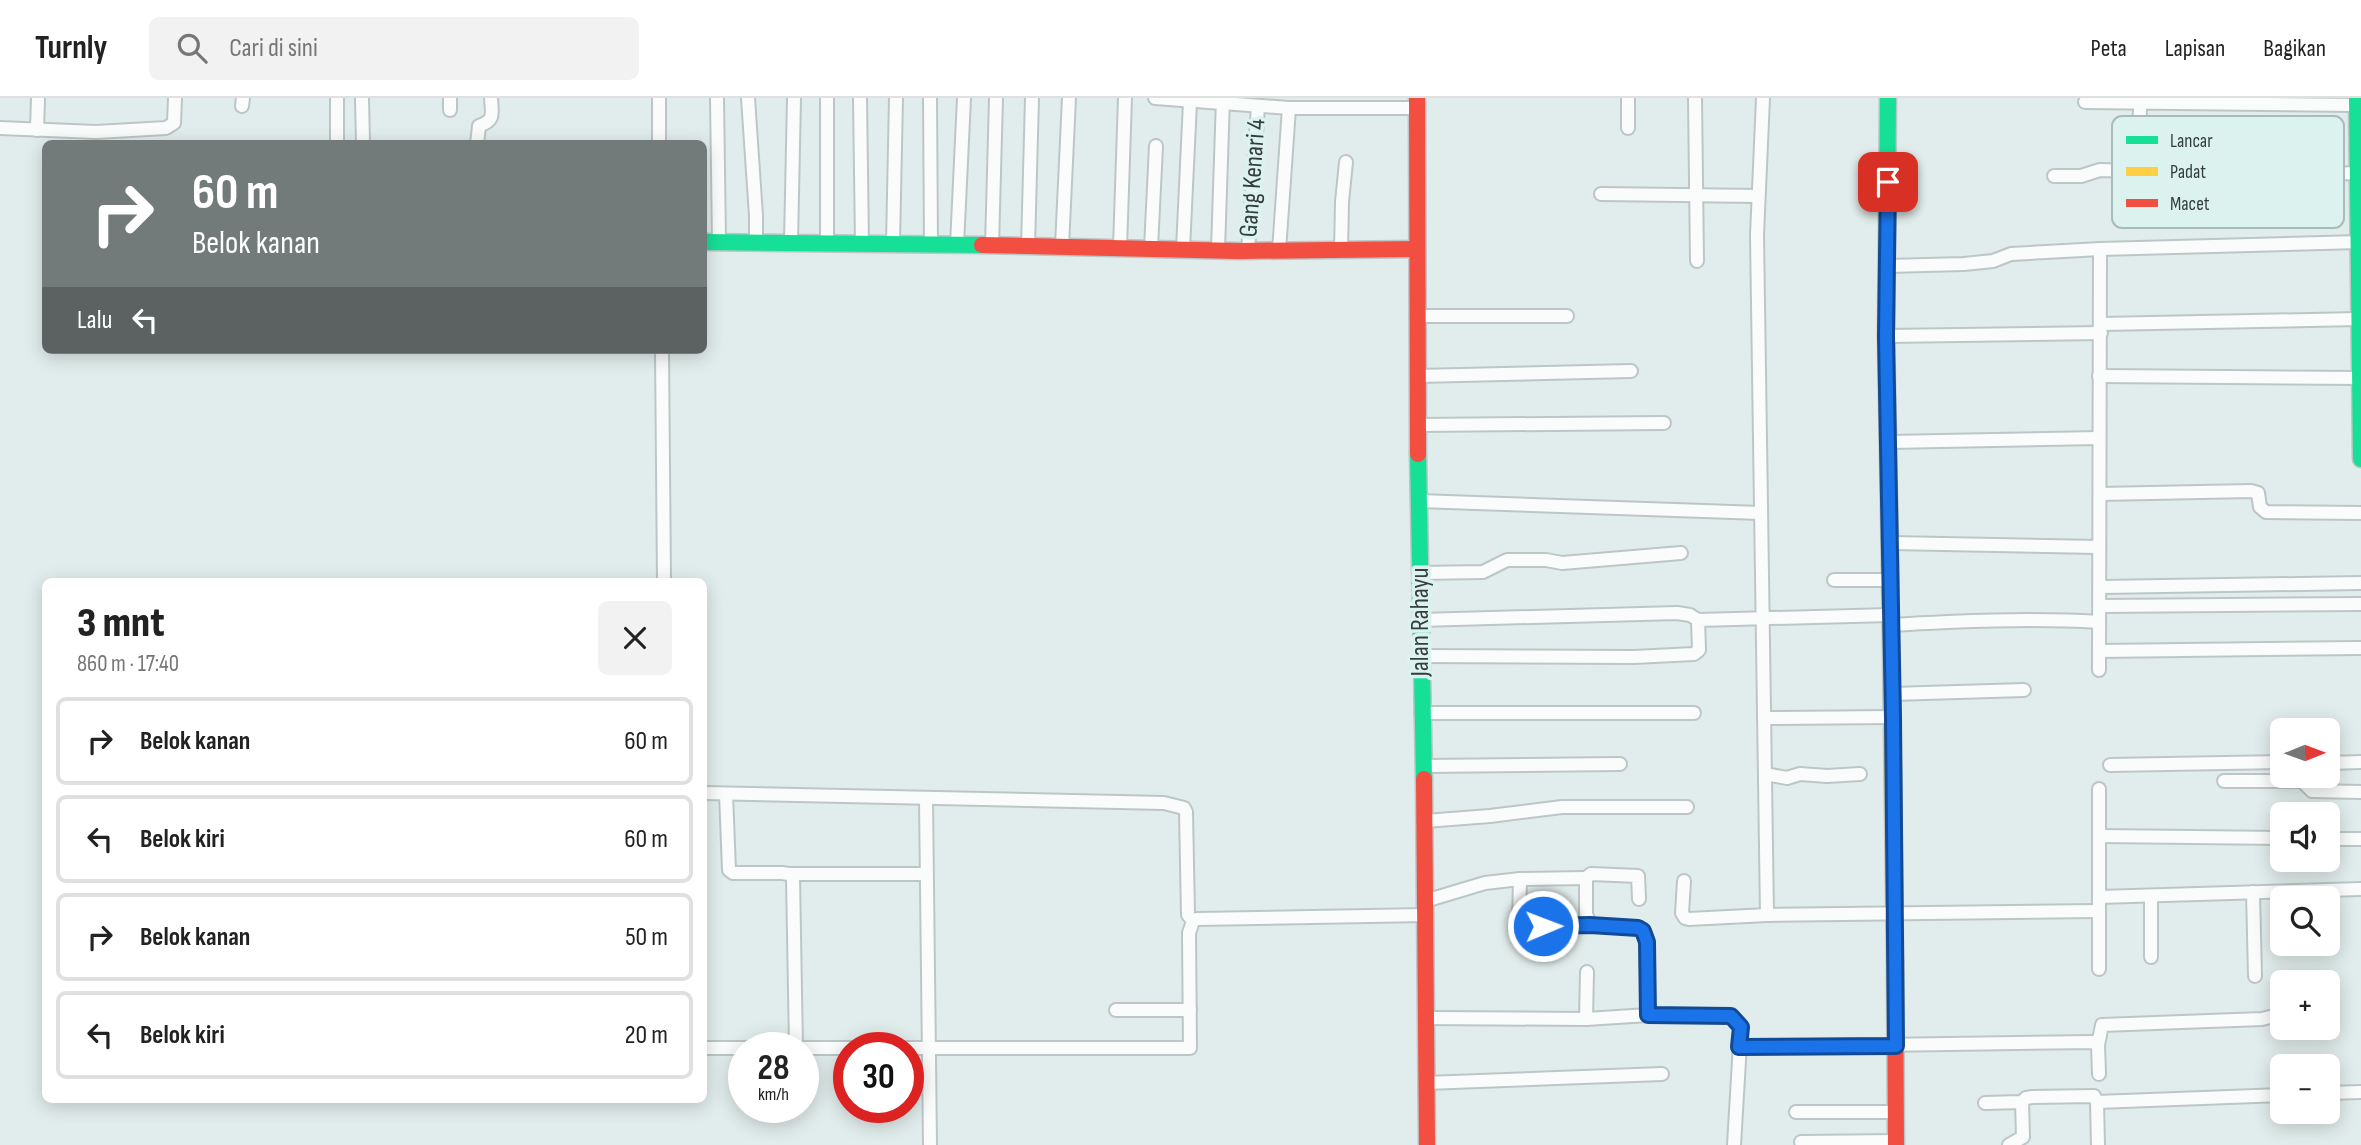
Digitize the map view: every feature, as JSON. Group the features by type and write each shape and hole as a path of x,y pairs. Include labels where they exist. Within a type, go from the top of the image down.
{"street":[{"path":"37,130 38,98"},
{"path":"0,128 130,131 173,126 175,98"},
{"path":"337,98 337,140"},
{"path":"362,98 363,140"},
{"path":"477,140 479,126 491,119 491,98"},
{"path":"659,98 659,140"},
{"path":"717,98 711,242 931,243 1248,251 1416,248"},
{"path":"748,98 752,124 756,242"},
{"path":"791,242 794,98"},
{"path":"827,98 827,243"},
{"path":"860,98 862,244"},
{"path":"893,243 896,98"},
{"path":"930,98 931,243"},
{"path":"957,245 964,98"},
{"path":"992,246 996,98"},
{"path":"1028,247 1032,98"},
{"path":"1062,247 1069,98"},
{"path":"1120,248 1125,98"},
{"path":"1155,98 1253,103 1289,108 1417,103"},
{"path":"1628,98 1628,128"},
{"path":"1695,98 1697,261"},
{"path":"1763,98 1758,197 1761,619 1767,915"},
{"path":"1801,1142 1896,1143 1891,543 1886,336 1888,98"},
{"path":"1183,249 1194,101"},
{"path":"1218,250 1223,101"},
{"path":"2085,102 2357,102 2361,459"},
{"name":"Gang Kenari 4","path":"1248,251 1253,103"},
{"name":"Jalan Rahayu","path":"1417,103 1416,316 1425,821 1427,1145"},
{"path":"2140,103 2140,116"},
{"path":"1279,251 1289,108"},
{"path":"1151,248 1156,146"},
{"path":"1341,251 1346,162"},
{"path":"2054,176 2081,176 2112,170"},
{"path":"2344,173 2359,173"},
{"path":"1601,194 1758,197"},
{"path":"1887,266 1964,264 1993,261 2011,254 2101,249 2359,242"},
{"path":"2099,670 2101,249"},
{"path":"1416,316 1567,316"},
{"path":"1886,336 2359,319"},
{"path":"662,354 664,578"},
{"path":"1417,376 1631,371"},
{"path":"2099,376 2360,378"},
{"path":"1418,425 1664,423"},
{"path":"1889,442 2099,438"},
{"path":"2100,494 2252,491 2258,493 2260,508 2266,512 2361,513"},
{"path":"1419,501 1761,513"},
{"path":"1891,543 2099,547"},
{"path":"1420,573 1483,572 1507,561 1546,560 1562,563 1681,553"},
{"path":"1835,580 1891,580"},
{"path":"2101,587 2361,583"},
{"path":"2101,606 2361,604"},
{"path":"1420,620 1677,613 1690,615 1698,620 1994,619 2099,622"},
{"path":"1421,656 1634,657 1694,653 1699,650 1698,620"},
{"path":"2099,651 2361,648"},
{"path":"1892,694 2024,690"},
{"path":"1421,713 1694,713"},
{"path":"1764,718 1893,717"},
{"path":"2110,765 2270,762"},
{"path":"2340,762 2361,762"},
{"path":"1424,766 1620,764"},
{"path":"1765,774 1787,778 1800,774 1860,774"},
{"path":"2224,781 2298,781 2312,791 2361,792"},
{"path":"2099,789 2099,969"},
{"path":"707,793 1164,803 1184,808 1188,915 1193,921"},
{"path":"726,794 729,870 733,873 926,874"},
{"path":"926,799 930,1145"},
{"path":"1425,821 1562,807 1688,807"},
{"path":"2100,836 2270,838"},
{"path":"2340,839 2361,839"},
{"path":"789,874 793,877 794,886 796,1032"},
{"path":"1193,921 1425,908 1485,883 1520,879 1586,878 1591,874 1638,876 1639,899"},
{"path":"1586,878 1586,921"},
{"path":"1520,879 1518,916 1521,925 1586,921 1634,927 1643,931 1647,942 1648,1015"},
{"path":"1684,881 1682,913 1685,918 2098,911"},
{"path":"2099,897 2361,889"},
{"path":"2253,892 2255,976"},
{"path":"2151,896 2151,957"},
{"path":"819,1048 1191,1048 1189,933 1193,921"},
{"path":"1586,1019 1587,972"},
{"path":"1116,1010 1190,1010"},
{"path":"1426,1018 1731,1016 1741,1027 1734,1145"},
{"path":"2099,1074 2098,1045 2102,1025 2270,1017"},
{"path":"1739,1047 2093,1042 2098,1045"},
{"path":"707,1048 728,1048"},
{"path":"1426,1083 1662,1074"},
{"path":"2340,1092 2361,1091"},
{"path":"2097,1102 2270,1095"},
{"path":"1985,1103 2022,1102 2032,1097 2094,1096 2097,1102 2098,1145"},
{"path":"2009,1145 2023,1137 2022,1102"},
{"path":"1796,1112 1895,1112"}],"traffic: fast":[{"path":"1888,98 1886,336 1890,565"},
{"path":"2357,98 2361,459"},
{"path":"707,242 982,245"},
{"path":"1418,454 1424,779"}],"traffic: slow":[{"path":"1890,565 1895,961"}],"traffic: jam":[{"path":"1417,98 1418,454"},
{"path":"982,245 1238,251 1416,249"},
{"path":"1424,779 1427,1145"},
{"path":"1895,961 1896,1145"}],"route":[{"path":"1543,926 1634,927 1643,931 1647,942 1648,1015 1731,1016 1741,1027 1739,1047 1896,1046 1886,336 1888,182"}]}
